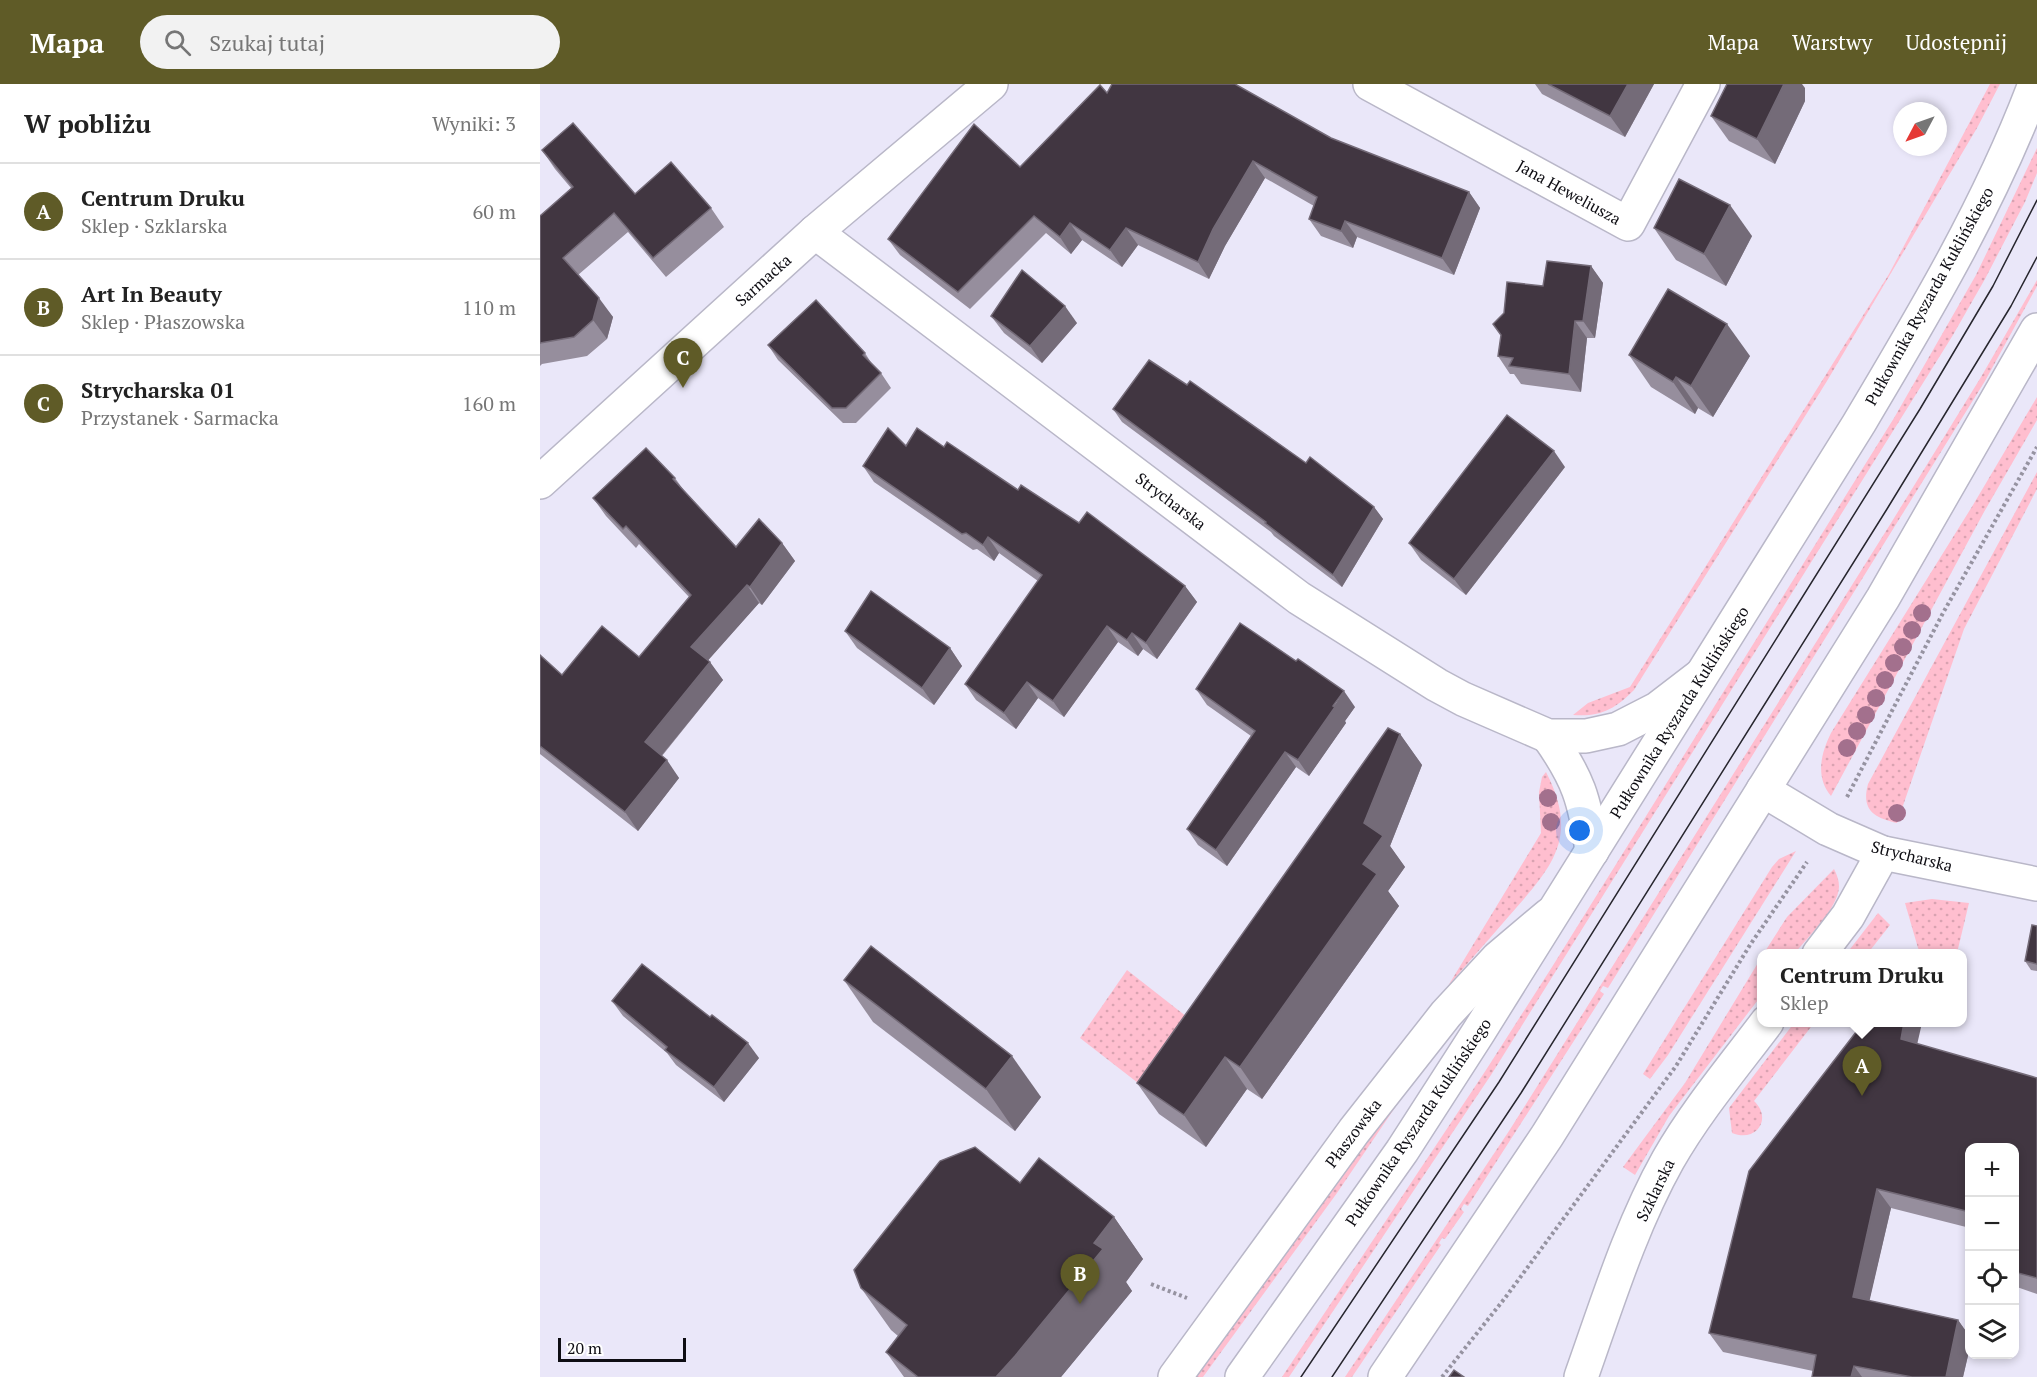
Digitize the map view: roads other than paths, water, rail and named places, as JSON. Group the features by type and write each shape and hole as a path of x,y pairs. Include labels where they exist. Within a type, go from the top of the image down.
{"street":[{"name":"Sarmacka","path":"540,482 815,232 991,84"},
{"name":"Jana Heweliusza","path":"1370,84 1628,224 1703,84"},
{"name":"Pułkownika Ryszarda Kuklińskiego","path":"1242,1377 1402,1151 1478,1033 1905,347 1999,169 2035,84"},
{"name":"Strycharska","path":"815,232 1299,598 1462,699 1548,736 1586,736 1617,729 1657,709 1702,675"},
{"path":"1385,1377 1546,1136 1883,598 2037,330"},
{"path":"1548,736 1567,762 1578,785 1587,816 1592,851"},
{"name":"Strycharska","path":"1762,790 1828,829 1883,853 2037,884"},
{"path":"1823,949 1848,916 1883,853"},
{"name":"Płaszowska","path":"1175,1377 1353,1131 1446,1014 1498,958 1555,909"},
{"name":"Szklarska","path":"1581,1377 1634,1231 1668,1160 1690,1125 1764,1027"}],"tram line":[{"path":"1301,1377 1499,1082 1920,409 1993,286 2037,200"},
{"path":"1332,1377 1521,1093 1887,509 2011,306 2037,257"}],"place":[{"name":"Strycharska 01","path":"683,388"},
{"name":"Centrum Druku","path":"1862,1096"},
{"name":"Art In Beauty","path":"1080,1304"}]}
